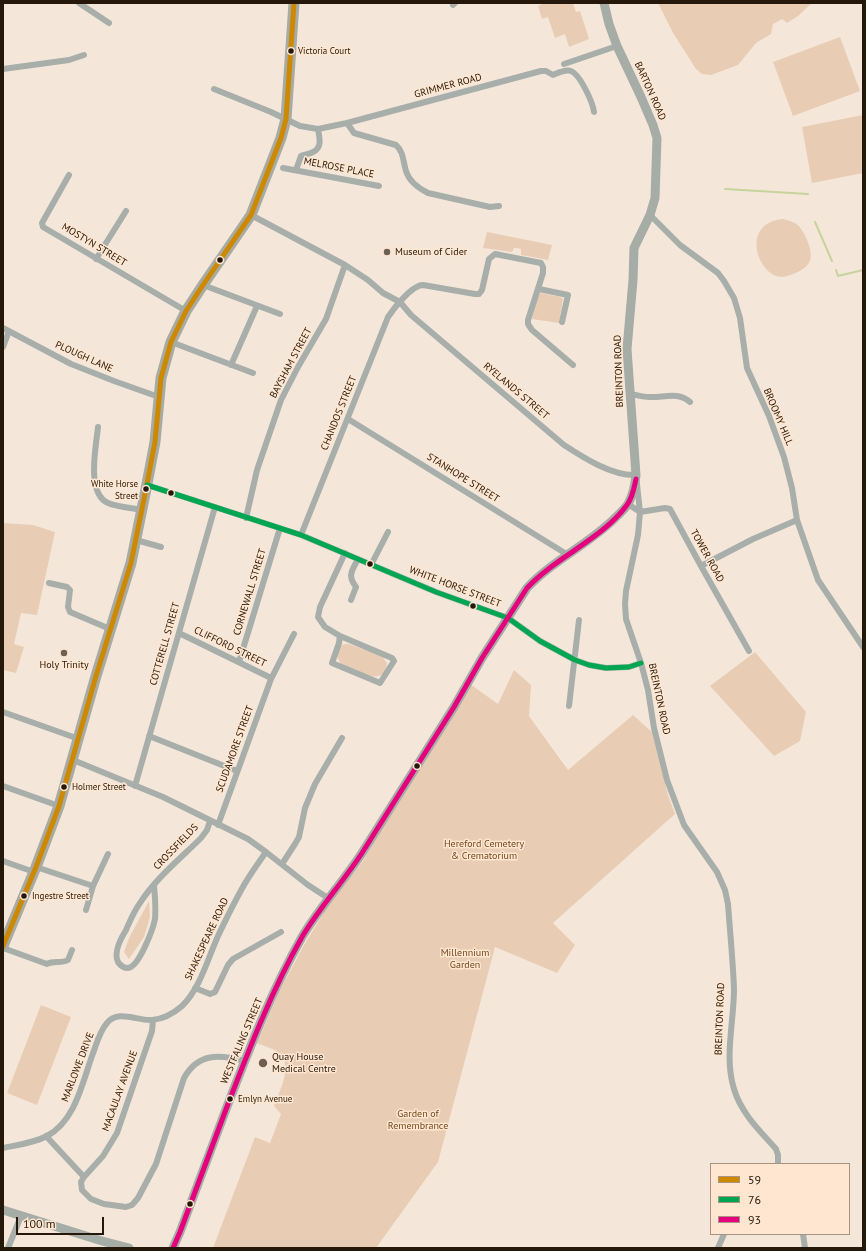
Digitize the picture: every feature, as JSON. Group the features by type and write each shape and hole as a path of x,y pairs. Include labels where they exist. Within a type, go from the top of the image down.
{"highway":[{"path":"3,947 6,933 35,869 59,806 136,540 155,442 161,378 171,342 202,285 251,214 281,138 286,119 294,3"}],"street":[{"path":"79,3 109,23"},
{"name":"BARTON ROAD","path":"604,3 616,46 642,97 655,131 657,156 655,194 650,215"},
{"path":"564,64 616,46"},
{"path":"3,69 69,60 84,55"},
{"name":"GRIMMER ROAD","path":"214,89 271,112 300,126 318,129 347,123 541,71 546,71 553,75 570,70 574,72 579,79 593,105 594,112"},
{"path":"347,123 354,133 396,146 400,149 403,154 409,177 420,190 490,207 499,206"},
{"name":"MELROSE PLACE","path":"296,170 301,156 314,152 318,148 320,139 318,129"},
{"name":"MELROSE PLACE","path":"283,168 379,186"},
{"name":"MOSTYN STREET","path":"69,175 42,225 186,312"},
{"path":"96,259 126,211"},
{"name":"RYELANDS STREET","path":"251,214 345,265 368,280 383,293 400,302 411,315 564,445 585,458 617,472 626,475 636,475"},
{"name":"BREINTON ROAD","path":"650,215 634,248 633,280 627,349 640,512 638,535 624,604 626,619 641,663 648,690 654,728 667,780 684,825 717,872 725,890 728,904 734,990 729,1057 734,1089 742,1107 776,1149 780,1163"},
{"name":"BROOMY HILL","path":"650,215 680,245 718,273 734,298 740,318 747,368 769,416 784,457 792,488 797,520 818,580 863,647"},
{"name":"CHANDOS STREET","path":"301,535 388,317 400,302 419,285 479,294 482,290 489,259 495,254 540,263 543,267 543,273 539,289"},
{"name":"BAYSHAM STREET","path":"246,518 257,470 281,400 326,319 345,265"},
{"path":"202,285 280,314"},
{"path":"562,322 568,295 539,289 528,320 530,327 573,365"},
{"path":"231,365 257,306"},
{"path":"3,347 6,329"},
{"name":"PLOUGH LANE","path":"6,329 71,364 159,397"},
{"path":"171,342 253,373"},
{"path":"630,394 650,398 669,396 684,397 690,402"},
{"name":"STANHOPE STREET","path":"348,419 568,555"},
{"path":"98,427 93,469 96,487 100,498 109,504 142,510"},
{"name":"WESTFALING STREET","path":"168,1248 174,1248 244,1061 291,958 303,936 328,898 352,869 527,588 536,578 603,530 628,504 633,492 636,475"},
{"name":"WHITE HORSE STREET","path":"147,485 301,535 436,592 508,618 540,641 575,660 588,665 606,668 629,667 641,663"},
{"path":"628,504 640,512"},
{"name":"COTTERELL STREET","path":"135,786 214,507"},
{"name":"TOWER ROAD","path":"640,512 665,508 670,509 749,651"},
{"path":"701,566 753,539 797,520"},
{"name":"CORNEWALL STREET","path":"239,662 280,528"},
{"path":"371,565 388,532"},
{"path":"136,540 161,547"},
{"path":"340,636 332,663 380,683 394,659 340,636 324,627 318,617 320,607 345,553"},
{"path":"351,600 356,587 350,576 358,559"},
{"path":"49,583 67,587 70,590 68,607 70,612 110,629"},
{"path":"569,706 580,620"},
{"name":"CLIFFORD STREET","path":"179,633 271,679"},
{"name":"SCUDAMORE STREET","path":"218,825 271,679 294,634"},
{"path":"3,712 79,740"},
{"path":"149,736 237,771"},
{"path":"282,864 299,837 305,808 315,784 342,738"},
{"path":"73,760 163,797 248,839 308,885 328,898"},
{"path":"3,786 59,806"},
{"name":"CROSSFIELDS","path":"154,885 156,905 155,920 150,936 142,953 133,966 129,968 123,967 119,964 117,959 117,949 139,903 154,885 201,838 207,830 210,821"},
{"name":"SHAKESPEARE ROAD","path":"153,1020 170,1014 182,1006 195,988 217,938 239,894 266,852"},
{"path":"86,910 93,886 108,854"},
{"path":"3,861 93,886"},
{"path":"195,988 210,994 215,992 228,965 233,959 281,932"},
{"path":"3,947 47,964 52,961 64,963 68,960 72,950"},
{"name":"MARLOWE DRIVE","path":"3,1148 46,1136 57,1129 65,1121 73,1108 101,1033 109,1020 117,1016 125,1016 141,1020 153,1020"},
{"name":"MACAULAY AVENUE","path":"84,1177 103,1156 117,1133 152,1031 153,1020"},
{"path":"46,1136 84,1177 81,1182 82,1190 91,1199 115,1207 126,1207 138,1198 156,1164 187,1072 198,1062 210,1057 222,1056 244,1061"},
{"path":"3,1210 129,1248"},
{"path":"8,1248 21,1216"},
{"path":"718,1248 724,1235"},
{"path":"803,1235 805,1248"}],"green space":[{"path":"544,3 573,3 576,12 580,11 589,39 569,47 565,34 555,38 548,17 542,19 538,6"},
{"path":"658,3 812,3 798,16 787,23 782,19 773,24 771,34 756,43 738,65 711,75 702,74 696,69 673,33"},
{"path":"840,37 860,91 793,116 773,62"},
{"path":"863,115 863,173 812,183 802,127"},
{"path":"783,219 795,223 802,230 811,252 811,257 808,264 802,270 782,277 773,275 760,260 757,250 757,239 761,230 769,223"},
{"path":"487,232 552,245 548,260 521,255 521,249 517,248 514,248 512,252 483,248"},
{"path":"541,293 561,297 563,299 559,323 532,319 538,295"},
{"path":"3,523 33,525 55,532 37,615 21,613 14,644 24,647 16,673 3,670"},
{"path":"344,644 349,644 382,656 387,663 385,671 381,675 368,676 341,664 336,655 339,647"},
{"path":"755,652 806,712 800,741 774,756 710,686"},
{"name":"Hereford Cemetery & Crematorium","path":"514,670 531,685 529,716 568,770 633,715 652,732 668,795 675,814 553,923 575,945 557,973 495,947 438,1162 376,1248 213,1248 255,1137 270,1143 281,1114 274,1106 284,1080 284,1060 280,1054 257,1043 279,992 304,945 326,909 363,861 470,684 498,704"},
{"path":"149,901 150,917 144,937 129,959 124,952 129,938"},
{"path":"41,1005 71,1017 37,1105 7,1093"}],"waterway":[{"path":"725,189 808,194"},
{"path":"815,222 832,261"},
{"path":"836,270 838,276 863,270"}],"transit line":[{"name":"59","path":"3,946 36,867 59,806 96,676 131,563 155,442 161,378 171,342 186,311 251,215 281,138 286,119 294,3"},
{"name":"93","path":"173,1248 253,1040 271,998 302,937 316,915 362,853 454,707 482,658 527,588 552,566 605,528 631,499 636,479"},
{"name":"76","path":"147,485 301,535 436,592 508,618 540,641 575,660 589,665 606,668 629,667 641,663"}],"place":[{"name":"Victoria Court","path":"291,51"},
{"name":"Museum of Cider","path":"387,252"},
{"name":"White Horse Street","path":"146,489"},
{"name":"Holy Trinity","path":"64,653"},
{"name":"Holmer Street","path":"64,787"},
{"name":"Ingestre Street","path":"24,896"},
{"name":"Quay House Medical Centre","path":"263,1063"},
{"name":"Emlyn Avenue","path":"230,1099"}],"park label":[{"name":"Millennium Garden","path":"465,958"},
{"name":"Garden of Remembrance","path":"418,1120"}]}
